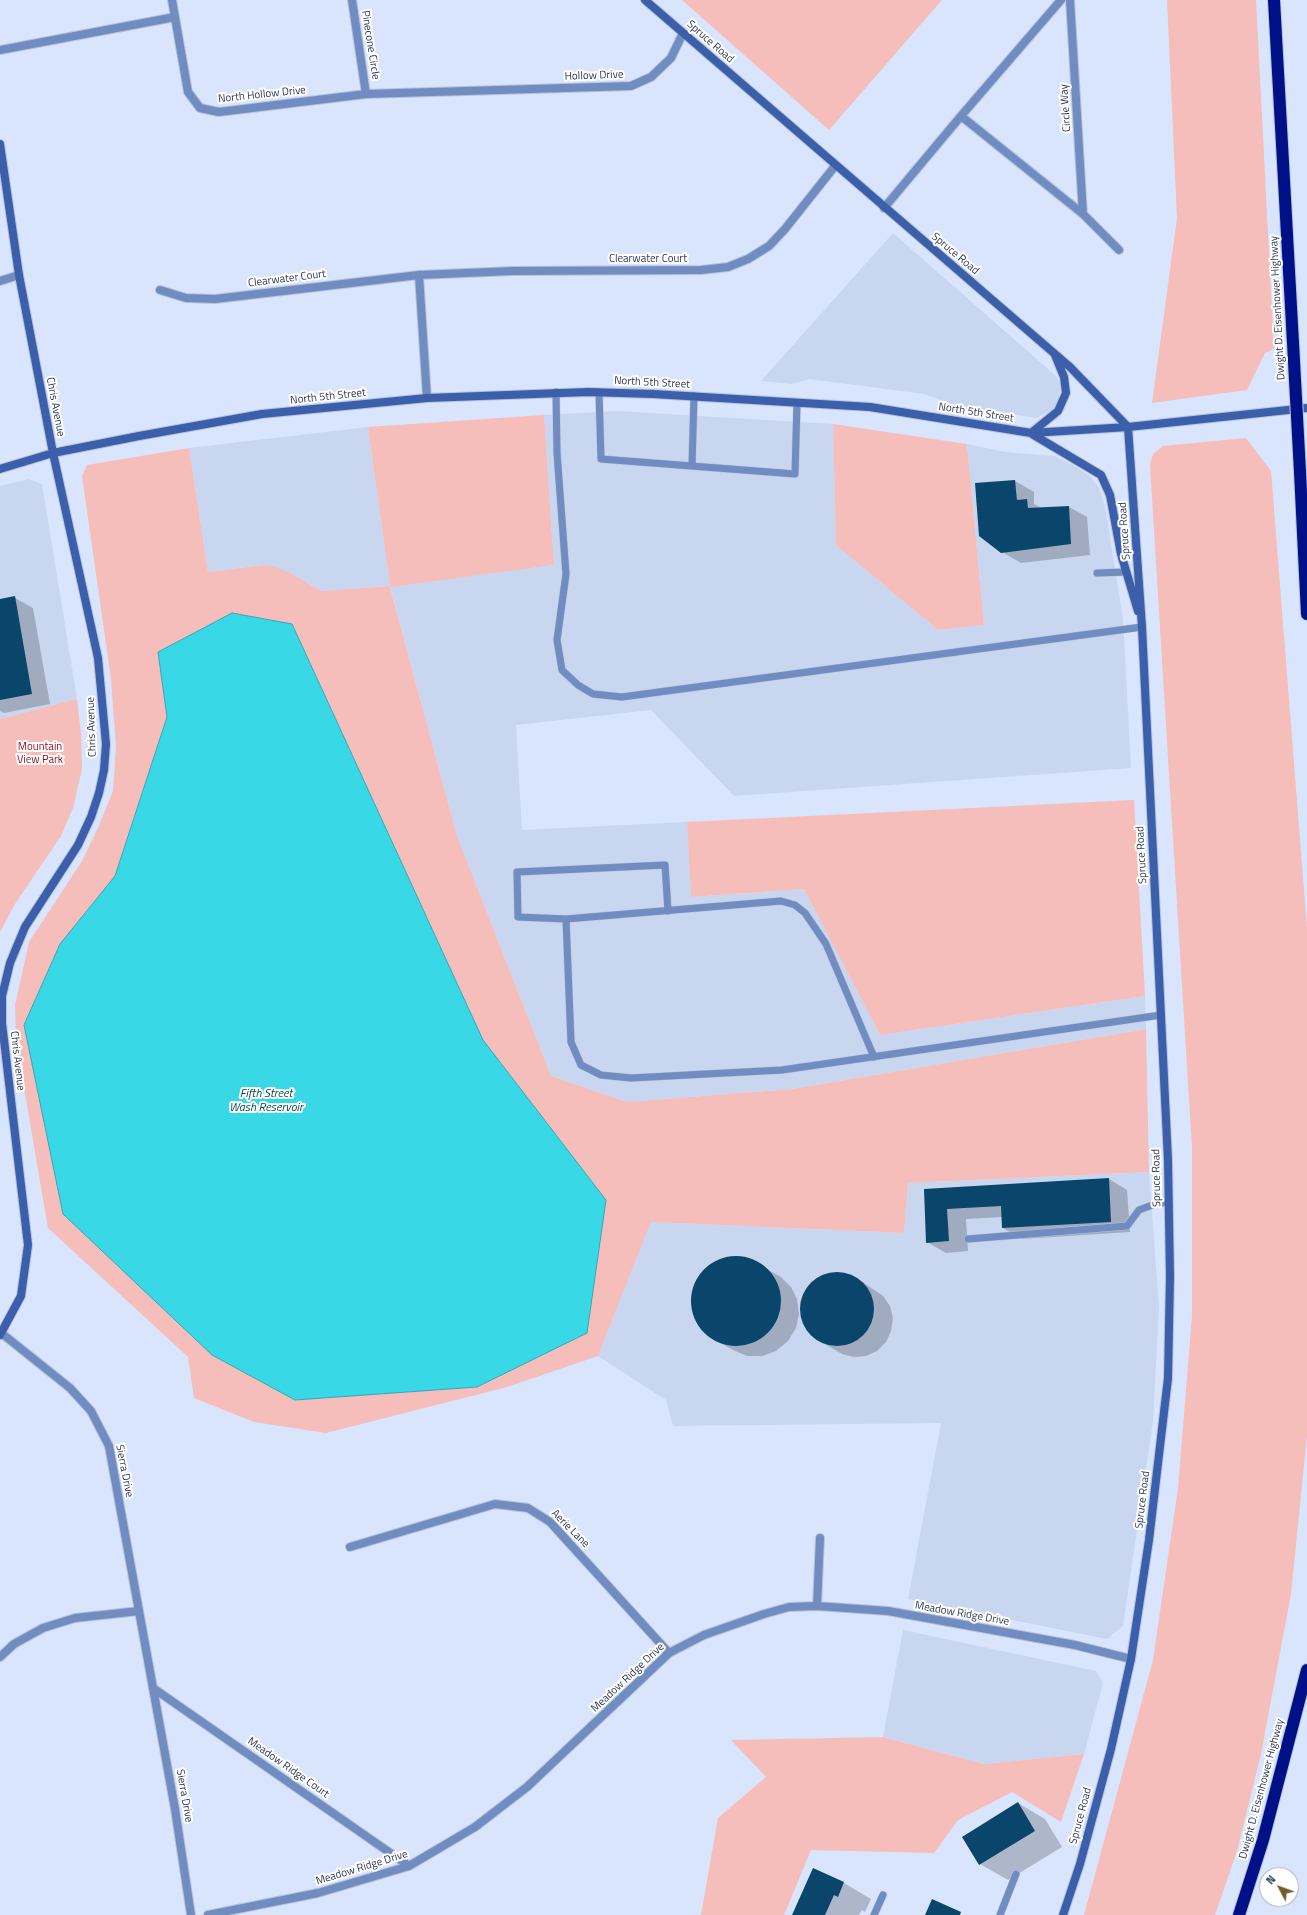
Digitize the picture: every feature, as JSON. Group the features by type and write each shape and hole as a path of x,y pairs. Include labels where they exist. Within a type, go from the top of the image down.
{"highway":[{"name":"Dwight D. Eisenhower Highway","path":"1274,0 1307,614"},
{"name":"Dwight D. Eisenhower Highway","path":"1239,1915 1263,1840 1307,1670"}],"street":[{"name":"North Hollow Drive","path":"172,0 188,92 200,108 219,112 366,94 529,89"},
{"name":"Pinecone Circle","path":"352,0 366,94"},
{"name":"Spruce Road","path":"645,0 835,166 1054,353 1100,396 1128,427 1142,627 1161,1015 1170,1277 1168,1378 1149,1540 1131,1659 1111,1749 1080,1864 1063,1915"},
{"path":"884,208 960,116 1061,0"},
{"name":"Circle Way","path":"1070,0 1083,214"},
{"path":"0,50 175,17"},
{"name":"Hollow Drive","path":"529,89 631,86 651,77 671,58 683,33"},
{"path":"960,116 1083,214 1119,250"},
{"name":"Chris Avenue","path":"0,144 19,275 53,453 98,658 106,744 104,770 100,792 92,817 78,845 25,927 10,963 2,996 1,1023 28,1245 21,1296 0,1334"},
{"name":"Clearwater Court","path":"160,290 186,298 215,299 419,275 512,271 701,270 728,267 748,259 769,246 785,229 835,166"},
{"path":"0,281 19,275"},
{"path":"419,275 427,398"},
{"path":"1054,353 1064,377 1066,393 1058,411 1031,433 1102,475 1110,495 1126,572 1142,627"},
{"name":"North 5th Street","path":"0,469 53,453 262,414 427,398 556,392 599,392 694,396 870,407 1031,433 1128,427 1307,408"},
{"name":"Sierra Drive","path":"0,1334 70,1388 91,1411 109,1446 175,1809 191,1915"},
{"name":"Aerie Lane","path":"350,1547 494,1504 528,1508 550,1522 669,1653"},
{"path":"817,1606 820,1538"},
{"name":"Meadow Ridge Drive","path":"208,1915 318,1893 409,1866 475,1827 527,1787 669,1653 704,1635 789,1607 817,1606 888,1611 1075,1645 1131,1659"},
{"path":"0,1657 14,1644 43,1628 75,1618 139,1611"},
{"name":"Meadow Ridge Court","path":"153,1688 409,1866"}],"lane":[{"path":"556,392 557,453 566,574 557,640 562,670 578,686 594,694 622,697 1142,627"},
{"path":"599,392 601,460 795,474 797,403"},
{"path":"692,466 694,396"},
{"path":"1097,573 1126,572"},
{"path":"668,911 665,865 517,872 518,917 566,919 668,911 781,902 795,905 805,913 826,944 874,1057"},
{"path":"566,919 571,1042 581,1064 601,1075 631,1078 782,1070 1161,1015"},
{"path":"968,1239 1127,1226 1139,1210 1155,1204 1168,1202"},
{"path":"1000,1915 1016,1874"},
{"path":"874,1915 883,1895"}],"shaded area":[{"path":"893,233 1056,376 1060,385 1060,392 1058,402 1052,410 1036,418 952,404 924,394 809,379 792,384 761,381"},
{"path":"616,411 833,424 836,545 938,630 984,625 967,444 1005,452 1055,456 1073,465 1090,476 1099,488 1105,506 1123,619 1131,768 734,796 651,710 516,725 522,830 687,822 691,897 804,889 880,1035 1145,996 1146,1029 792,1089 627,1102 551,1076 457,836 390,586 554,565 544,415"},
{"path":"368,427 390,586 321,591 294,575 263,565 208,572 189,448"},
{"path":"29,479 42,484 77,699 0,719 0,486"},
{"path":"1149,1172 1159,1307 1153,1421 1123,1626 1107,1639 908,1599 941,1423 673,1426 666,1400 598,1356 651,1222 904,1233 908,1183"},
{"path":"903,1630 1096,1671 1103,1683 1084,1754 984,1764 883,1737"}],"green space":[{"path":"682,0 942,0 829,130"},
{"path":"1167,0 1256,0 1274,349 1265,353 1247,390 1152,403 1177,218"},
{"path":"544,415 554,565 390,587 457,836 551,1076 627,1102 792,1089 1146,1029 1149,1172 908,1183 904,1233 651,1222 598,1356 507,1387 326,1433 254,1422 194,1398 188,1357 48,1228 16,1041 15,1005 29,942 82,861 98,828 113,791 116,747 111,679 82,476 87,465 189,448 208,572 263,565 279,568 321,591 390,586 368,427"},
{"path":"833,424 967,444 984,625 938,630 836,545"},
{"path":"1246,438 1271,471 1307,928 1307,1435 1291,1594 1261,1754 1237,1851 1215,1915 1084,1915 1153,1660 1178,1488 1192,1316 1192,1148 1150,465 1153,454 1163,446"},
{"name":"Mountain View Park","path":"77,699 81,734 82,769 73,808 61,836 15,904 0,932 0,719"},
{"path":"1134,800 1145,996 880,1035 804,889 691,897 687,822"},
{"path":"883,1737 984,1764 1084,1754 1061,1822 1012,1792 958,1820 934,1853 811,1850 784,1915 701,1915 718,1818 766,1777 731,1740"}],"water":[{"name":"Fifth Street Wash Reservoir","path":"232,613 292,624 483,1040 606,1200 587,1333 477,1387 295,1400 212,1355 63,1214 24,1025 60,944 115,876 167,717 158,652"}],"building":[{"path":"1015,480 1017,500 1027,499 1028,508 1069,506 1071,544 1001,553 979,536 975,483"},
{"path":"15,596 32,694 0,700 0,599"},
{"path":"1109,1178 1111,1222 1002,1228 1001,1206 947,1209 949,1241 926,1243 924,1189"},
{"path":"736,1256 753,1260 768,1269 777,1284 781,1301 777,1318 768,1333 753,1342 736,1346 719,1342 704,1333 695,1318 691,1301 695,1284 704,1269 719,1260"},
{"path":"830,1272 844,1272 858,1278 868,1288 874,1302 874,1316 868,1330 858,1340 844,1346 830,1346 816,1340 806,1330 800,1316 800,1302 806,1288 816,1278"},
{"path":"1018,1802 1035,1831 979,1865 962,1837"},
{"path":"813,1868 844,1882 838,1897 834,1895 825,1915 792,1915"},
{"path":"932,1899 961,1912 960,1915 925,1915"}]}
